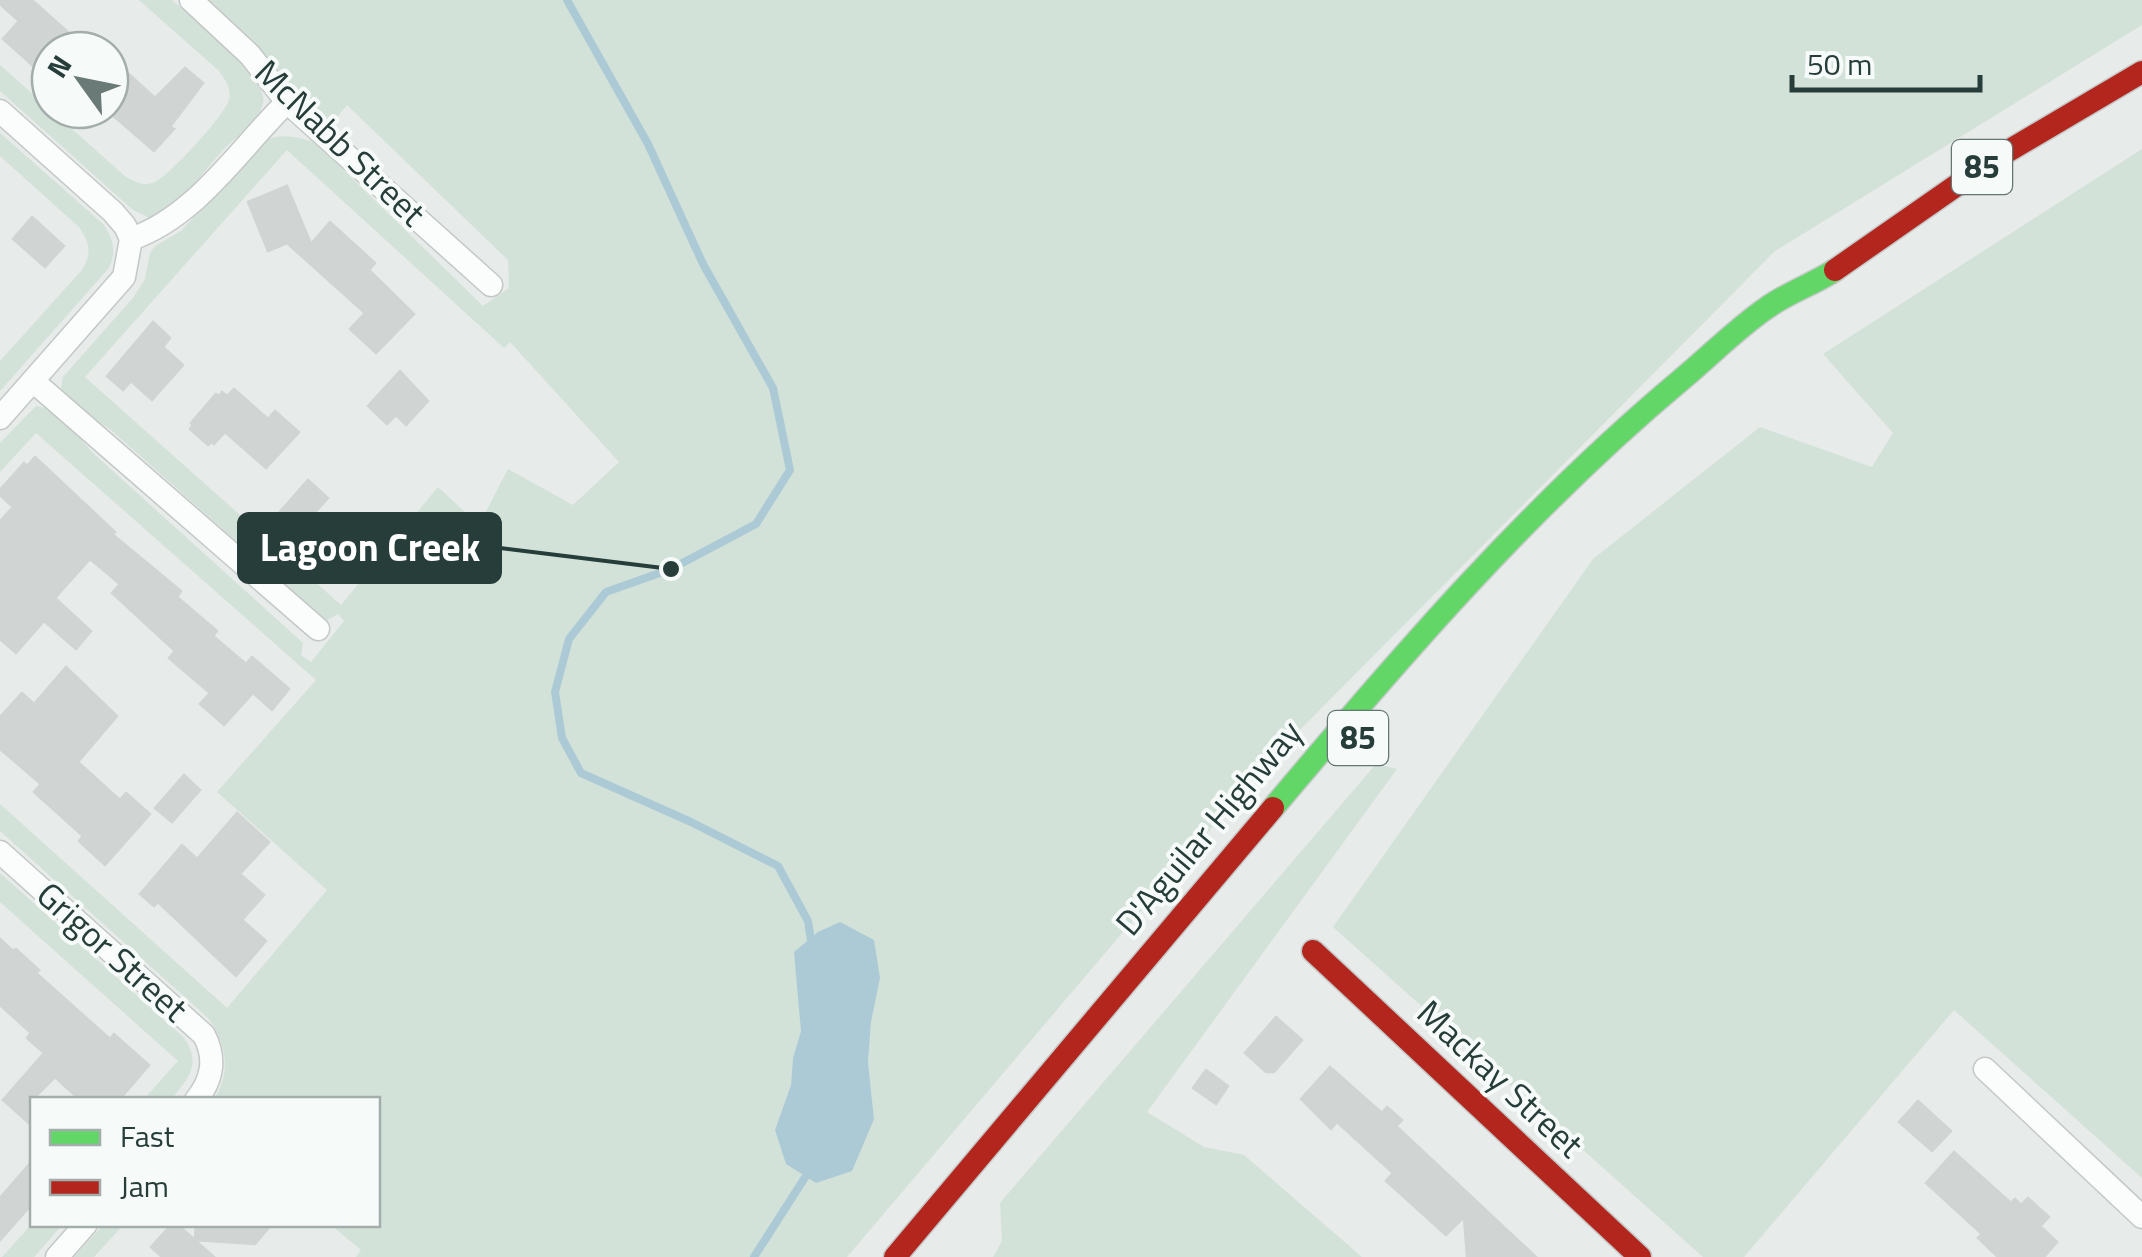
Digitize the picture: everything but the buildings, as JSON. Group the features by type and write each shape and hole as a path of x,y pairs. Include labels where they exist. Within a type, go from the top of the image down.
{"main road":[{"name":"D'Aguilar Highway","path":"894,1257 1396,660 1472,578 1645,410 1769,306 1829,274 1993,160 2142,72"},
{"name":"D'Aguilar Highway","path":"920,1257 1401,687 1477,603 1568,511 1710,381 1780,323 1829,274"},
{"name":"Mackay Street","path":"1313,951 1640,1257"}],"street":[{"name":"McNabb Street","path":"192,0 250,55 287,102 490,285"},
{"path":"131,238 153,231 183,212 287,102"},
{"path":"0,111 113,212 131,238 124,278 0,418"},
{"path":"33,381 318,629"},
{"name":"Grigor Street","path":"0,852 204,1036 212,1060 209,1078 198,1097"},
{"path":"1985,1069 2142,1217"},
{"path":"57,1257 83,1227"}],"shaded area":[{"path":"139,0 172,0 242,63 262,92 263,103 252,123 190,188 150,218 133,210 44,130 73,130 126,177 143,184 155,182 225,108 230,92 219,71"},
{"path":"202,0 2142,0 2142,25 1775,251 1264,766 847,1257 356,1257 361,1250 333,1227 380,1227 380,1097 215,1097 225,1058 208,1018 0,831 0,804 227,1008 327,890 217,792 316,680 36,433 0,472 0,443 36,406 55,410 94,454 303,643 301,655 311,662 344,621 338,614 326,621 111,430 68,401 61,388 63,377 133,298 145,279 155,246 181,231 263,142 276,137 316,143 483,306 509,288 508,260 347,105 327,129","holes":["287,150 504,348 510,342 619,462 573,505 508,469 479,525 438,487 341,605 85,377","871,1022 868,1062 874,1119 775,1130 791,1085 801,1031"]},
{"path":"0,65 30,92 30,118 0,91"},
{"path":"0,133 103,224 113,252 108,269 0,391 0,361 82,270 88,248 79,227 0,156"},
{"path":"2142,149 2142,1178 1954,1010 1744,1257 1703,1257 1333,927 1593,559 1760,427 1872,467 1893,433 1823,354"},
{"path":"1376,764 1397,769 1147,1112 1204,1147 1244,1155 1362,1257 993,1257 1002,1241 1000,1203"},
{"path":"0,873 183,1037 193,1062 184,1084 173,1097 146,1097 178,1061 0,902"},
{"path":"30,1226 60,1227 34,1257 2,1257"},
{"path":"101,1227 121,1227 94,1257 74,1257"}],"water":[{"path":"840,922 874,940 880,978 868,1062 874,1119 852,1171 816,1183 786,1164 775,1130 791,1085 801,1031 794,952 818,932"}],"waterway":[{"path":"567,0 648,144 703,264 773,388 790,470 756,524 671,569 606,592 569,639 555,692 562,738 581,773 778,866 808,921 812,947"},
{"path":"754,1257 811,1168"}],"traffic: fast":[{"path":"1273,808 1418,640 1571,479 1745,324 1835,270"}],"traffic: jam":[{"path":"1835,270 1993,160 2142,72"},
{"path":"895,1257 1273,808"},
{"path":"1313,951 1640,1257"}],"place":[{"name":"Lagoon Creek","path":"671,569"}]}
